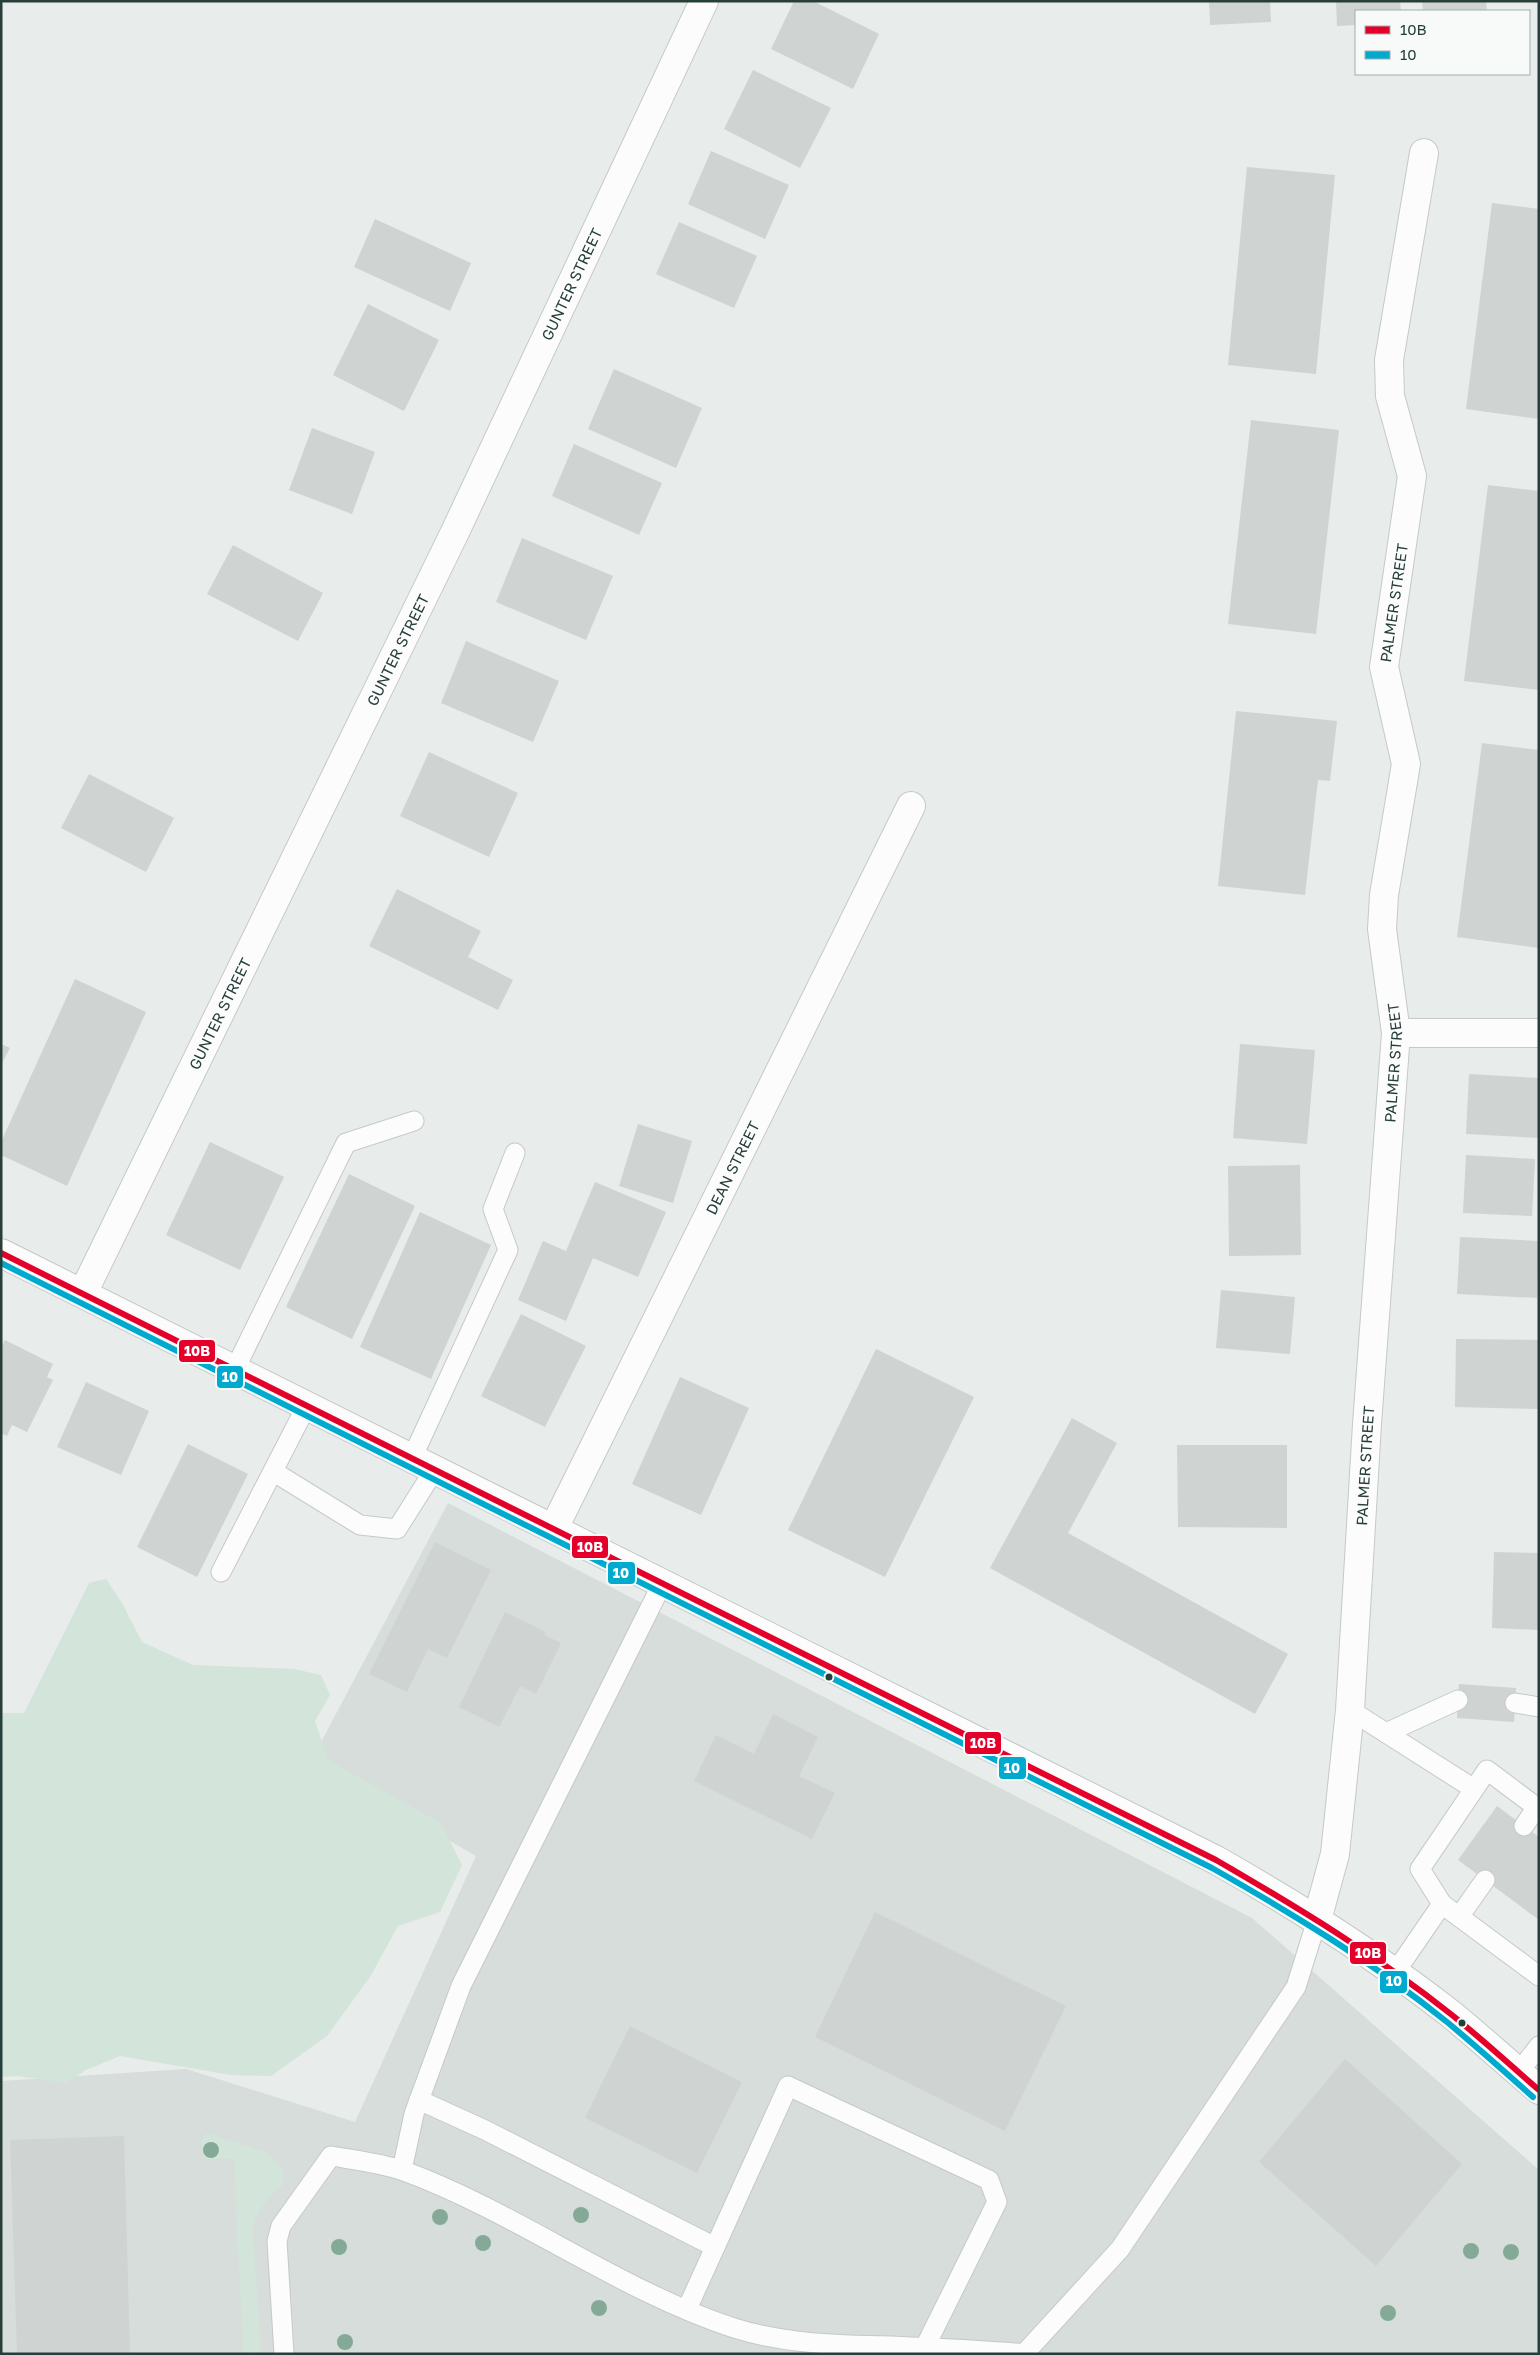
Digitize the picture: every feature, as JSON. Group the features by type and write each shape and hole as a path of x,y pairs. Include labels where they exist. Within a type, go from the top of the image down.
{"street":[{"name":"GUNTER STREET","path":"83,1293 455,532 704,1"},
{"name":"PALMER STREET","path":"1317,1920 1335,1854 1350,1710 1367,1424 1396,1033 1382,929 1384,894 1406,764 1384,667 1412,476 1390,396 1389,360 1424,153"},
{"name":"DEAN STREET","path":"554,1528 911,806"},
{"path":"1396,1033 1539,1033"},
{"path":"1,1253 1216,1860 1317,1920 1394,1974 1451,2015 1529,2081"}],"lane":[{"path":"235,1369 346,1143 414,1121"},
{"path":"274,1472 360,1525 397,1530 508,1250 493,1209 515,1153"},
{"path":"221,1572 307,1405"},
{"path":"402,2170 420,2100 461,1986 662,1584"},
{"path":"1386,1733 1458,1700"},
{"path":"1515,1703 1539,1707"},
{"path":"1350,1710 1474,1789"},
{"path":"1524,1826 1538,1808 1487,1770 1420,1869 1442,1904 1539,1976"},
{"path":"1459,1917 1485,1880"},
{"path":"1394,1974 1442,1904"},
{"path":"284,2354 277,2241 281,2226 331,2156 402,2170 522,2225 650,2293 732,2327 767,2338 831,2344 1025,2354 1125,2241 1296,1987 1317,1920"},
{"path":"1529,2081 1539,2046"},
{"path":"687,2309 788,2086 989,2180 997,2202 925,2348"},
{"path":"420,2100 484,2130 715,2247"}],"shaded area":[{"path":"448,1503 1252,1918 1539,2170 1539,2354 1,2354 1,2081 186,2069 355,2122 476,1856 311,1761"}],"green space":[{"path":"106,1579 122,1603 142,1642 193,1665 294,1669 321,1675 330,1695 315,1721 328,1760 441,1823 462,1865 440,1912 398,1926 370,1977 327,2036 271,2076 231,2075 120,2056 86,2070 66,2083 17,2076 1,2077 1,1713 24,1713 89,1583"},
{"path":"206,2134 268,2153 284,2172 283,2185 263,2205 254,2223 261,2354 243,2354 234,2159 206,2159 201,2140"}],"building":[{"path":"794,1 813,1 879,34 853,89 771,49"},
{"path":"1209,1 1270,1 1271,22 1210,25"},
{"path":"1336,1 1400,1 1401,10 1355,10 1355,25 1337,26"},
{"path":"1422,1 1486,1 1487,10 1423,10"},
{"path":"753,70 831,108 800,168 724,129"},
{"path":"711,151 789,185 765,239 688,204"},
{"path":"1247,167 1335,175 1316,374 1228,365"},
{"path":"1492,203 1539,209 1539,419 1466,409"},
{"path":"375,219 471,263 450,311 354,267"},
{"path":"679,222 757,256 734,308 656,274"},
{"path":"368,304 439,340 404,411 333,375"},
{"path":"614,369 702,408 676,468 588,429"},
{"path":"1251,420 1339,430 1316,634 1228,624"},
{"path":"312,428 375,452 352,514 289,490"},
{"path":"574,444 662,483 639,535 552,496"},
{"path":"1488,485 1539,491 1539,690 1464,681"},
{"path":"522,538 613,576 586,640 496,602"},
{"path":"233,545 323,593 298,641 207,594"},
{"path":"466,641 559,681 533,742 441,703"},
{"path":"1236,711 1337,721 1330,781 1318,780 1305,895 1218,886"},
{"path":"1482,743 1539,750 1539,948 1457,937"},
{"path":"429,752 518,793 489,857 400,816"},
{"path":"89,774 174,818 146,872 61,828"},
{"path":"397,889 481,931 468,957 513,980 498,1010 369,946"},
{"path":"75,979 146,1012 67,1186 1,1155 1,1142"},
{"path":"1,1044 10,1048 1,1065"},
{"path":"1240,1044 1315,1050 1307,1144 1233,1138"},
{"path":"1469,1074 1539,1078 1539,1138 1466,1134"},
{"path":"638,1124 692,1141 673,1203 619,1186"},
{"path":"210,1142 284,1177 240,1270 166,1235"},
{"path":"1466,1155 1535,1159 1532,1216 1463,1213"},
{"path":"1300,1165 1301,1255 1229,1256 1228,1166"},
{"path":"349,1174 415,1206 352,1339 286,1307"},
{"path":"595,1182 666,1212 638,1277 593,1258 566,1321 518,1300 543,1241 566,1251"},
{"path":"420,1212 491,1245 431,1379 360,1347"},
{"path":"1460,1237 1539,1241 1537,1298 1457,1294"},
{"path":"1221,1290 1295,1297 1290,1354 1216,1348"},
{"path":"521,1314 586,1346 545,1427 481,1396"},
{"path":"1456,1339 1539,1340 1539,1409 1455,1407"},
{"path":"5,1340 53,1364 47,1377 53,1380 27,1432 12,1425 7,1436 1,1433 1,1347"},
{"path":"876,1349 974,1397 885,1577 788,1530"},
{"path":"680,1377 749,1408 701,1515 632,1484"},
{"path":"86,1382 149,1411 121,1475 57,1447"},
{"path":"1072,1418 1117,1443 1068,1533 1288,1654 1255,1714 990,1568"},
{"path":"188,1444 248,1474 197,1577 137,1547"},
{"path":"1177,1445 1287,1445 1287,1528 1178,1527"},
{"path":"435,1542 491,1570 447,1658 428,1649 407,1692 369,1674"},
{"path":"1494,1552 1539,1553 1539,1630 1492,1628"},
{"path":"505,1612 546,1632 544,1635 561,1643 536,1694 520,1686 499,1727 459,1707"},
{"path":"1459,1684 1516,1688 1514,1722 1457,1718"},
{"path":"773,1714 818,1737 799,1776 835,1793 812,1839 694,1781 716,1735 754,1754"},
{"path":"1497,1806 1539,1837 1539,1920 1458,1860"},
{"path":"875,1912 1066,2006 1005,2131 815,2037"},
{"path":"630,2026 742,2082 697,2173 585,2118"},
{"path":"1345,2059 1462,2164 1376,2266 1259,2162"},
{"path":"124,2136 130,2354 17,2354 10,2140"}],"transit line":[{"name":"10B","path":"1,1253 1216,1860 1307,1914 1395,1972 1463,2024 1539,2090"},
{"name":"10","path":"1,1263 1212,1868 1303,1921 1362,1959 1447,2022 1533,2097"}]}
